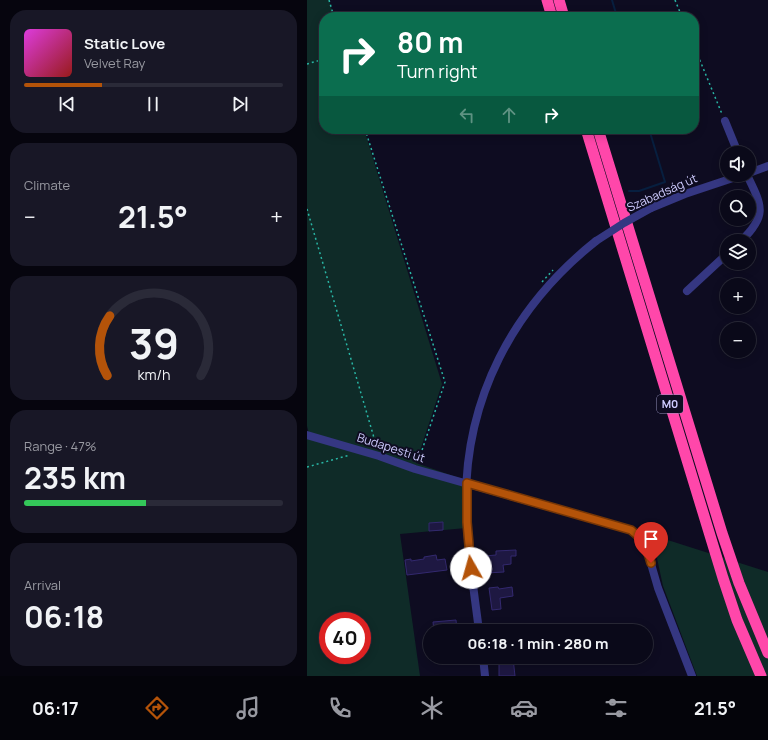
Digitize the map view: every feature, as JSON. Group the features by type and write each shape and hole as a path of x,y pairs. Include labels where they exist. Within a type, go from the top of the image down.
{"highway":[{"path":"547,0 551,12"},
{"path":"559,0 563,12"},
{"name":"M0","path":"589,134 723,578 737,620 761,676"},
{"name":"M0","path":"600,134 722,533 739,583 768,653"}],"street":[{"path":"725,121 735,146"},
{"path":"756,170 768,166"},
{"name":"Szabadság út","path":"478,624 468,539 466,505 467,483 470,455 480,407 491,375 504,348 523,317 544,289 566,266 596,241 651,208 685,194 721,182"},
{"path":"749,234 754,229 761,217 758,200 750,182"},
{"path":"687,291 720,260"},
{"name":"Budapesti út","path":"307,435 364,451 415,469 631,530 640,536 647,550 658,588 692,676"},
{"path":"484,664 485,676"}],"path":[{"path":"329,0 333,12"},
{"path":"675,0 680,12"},
{"path":"699,58 725,121"},
{"path":"307,64 319,61"},
{"path":"367,134 445,382 415,469"},
{"path":"307,209 379,456"},
{"path":"307,467 364,451"}],"green space":[{"path":"307,0 329,0 333,12 319,12 319,134 366,134 442,384 416,463 462,479 466,528 400,534 420,676 307,676 307,438 310,438 307,426"},
{"path":"652,535 768,572 768,676 697,676 663,586"}],"building":[{"path":"443,522 443,530 429,531 429,523"},
{"path":"516,550 516,556 511,556 511,564 503,565 504,572 486,573 485,556 496,555 496,551"},
{"path":"436,555 437,560 445,559 447,570 407,575 405,560 411,559 411,561 424,559 424,557"},
{"path":"498,587 499,589 512,587 513,596 500,598 501,609 492,610 489,588"},
{"path":"456,620 456,624 433,624 433,622"},
{"path":"499,664 514,664 515,676 499,676"}],"waterway":[{"path":"612,0 616,12"},
{"path":"629,191 639,191 665,182 651,134"}],"route":[{"path":"471,568 466,505 467,483 591,517 631,530 640,536 645,543 651,563"}]}
